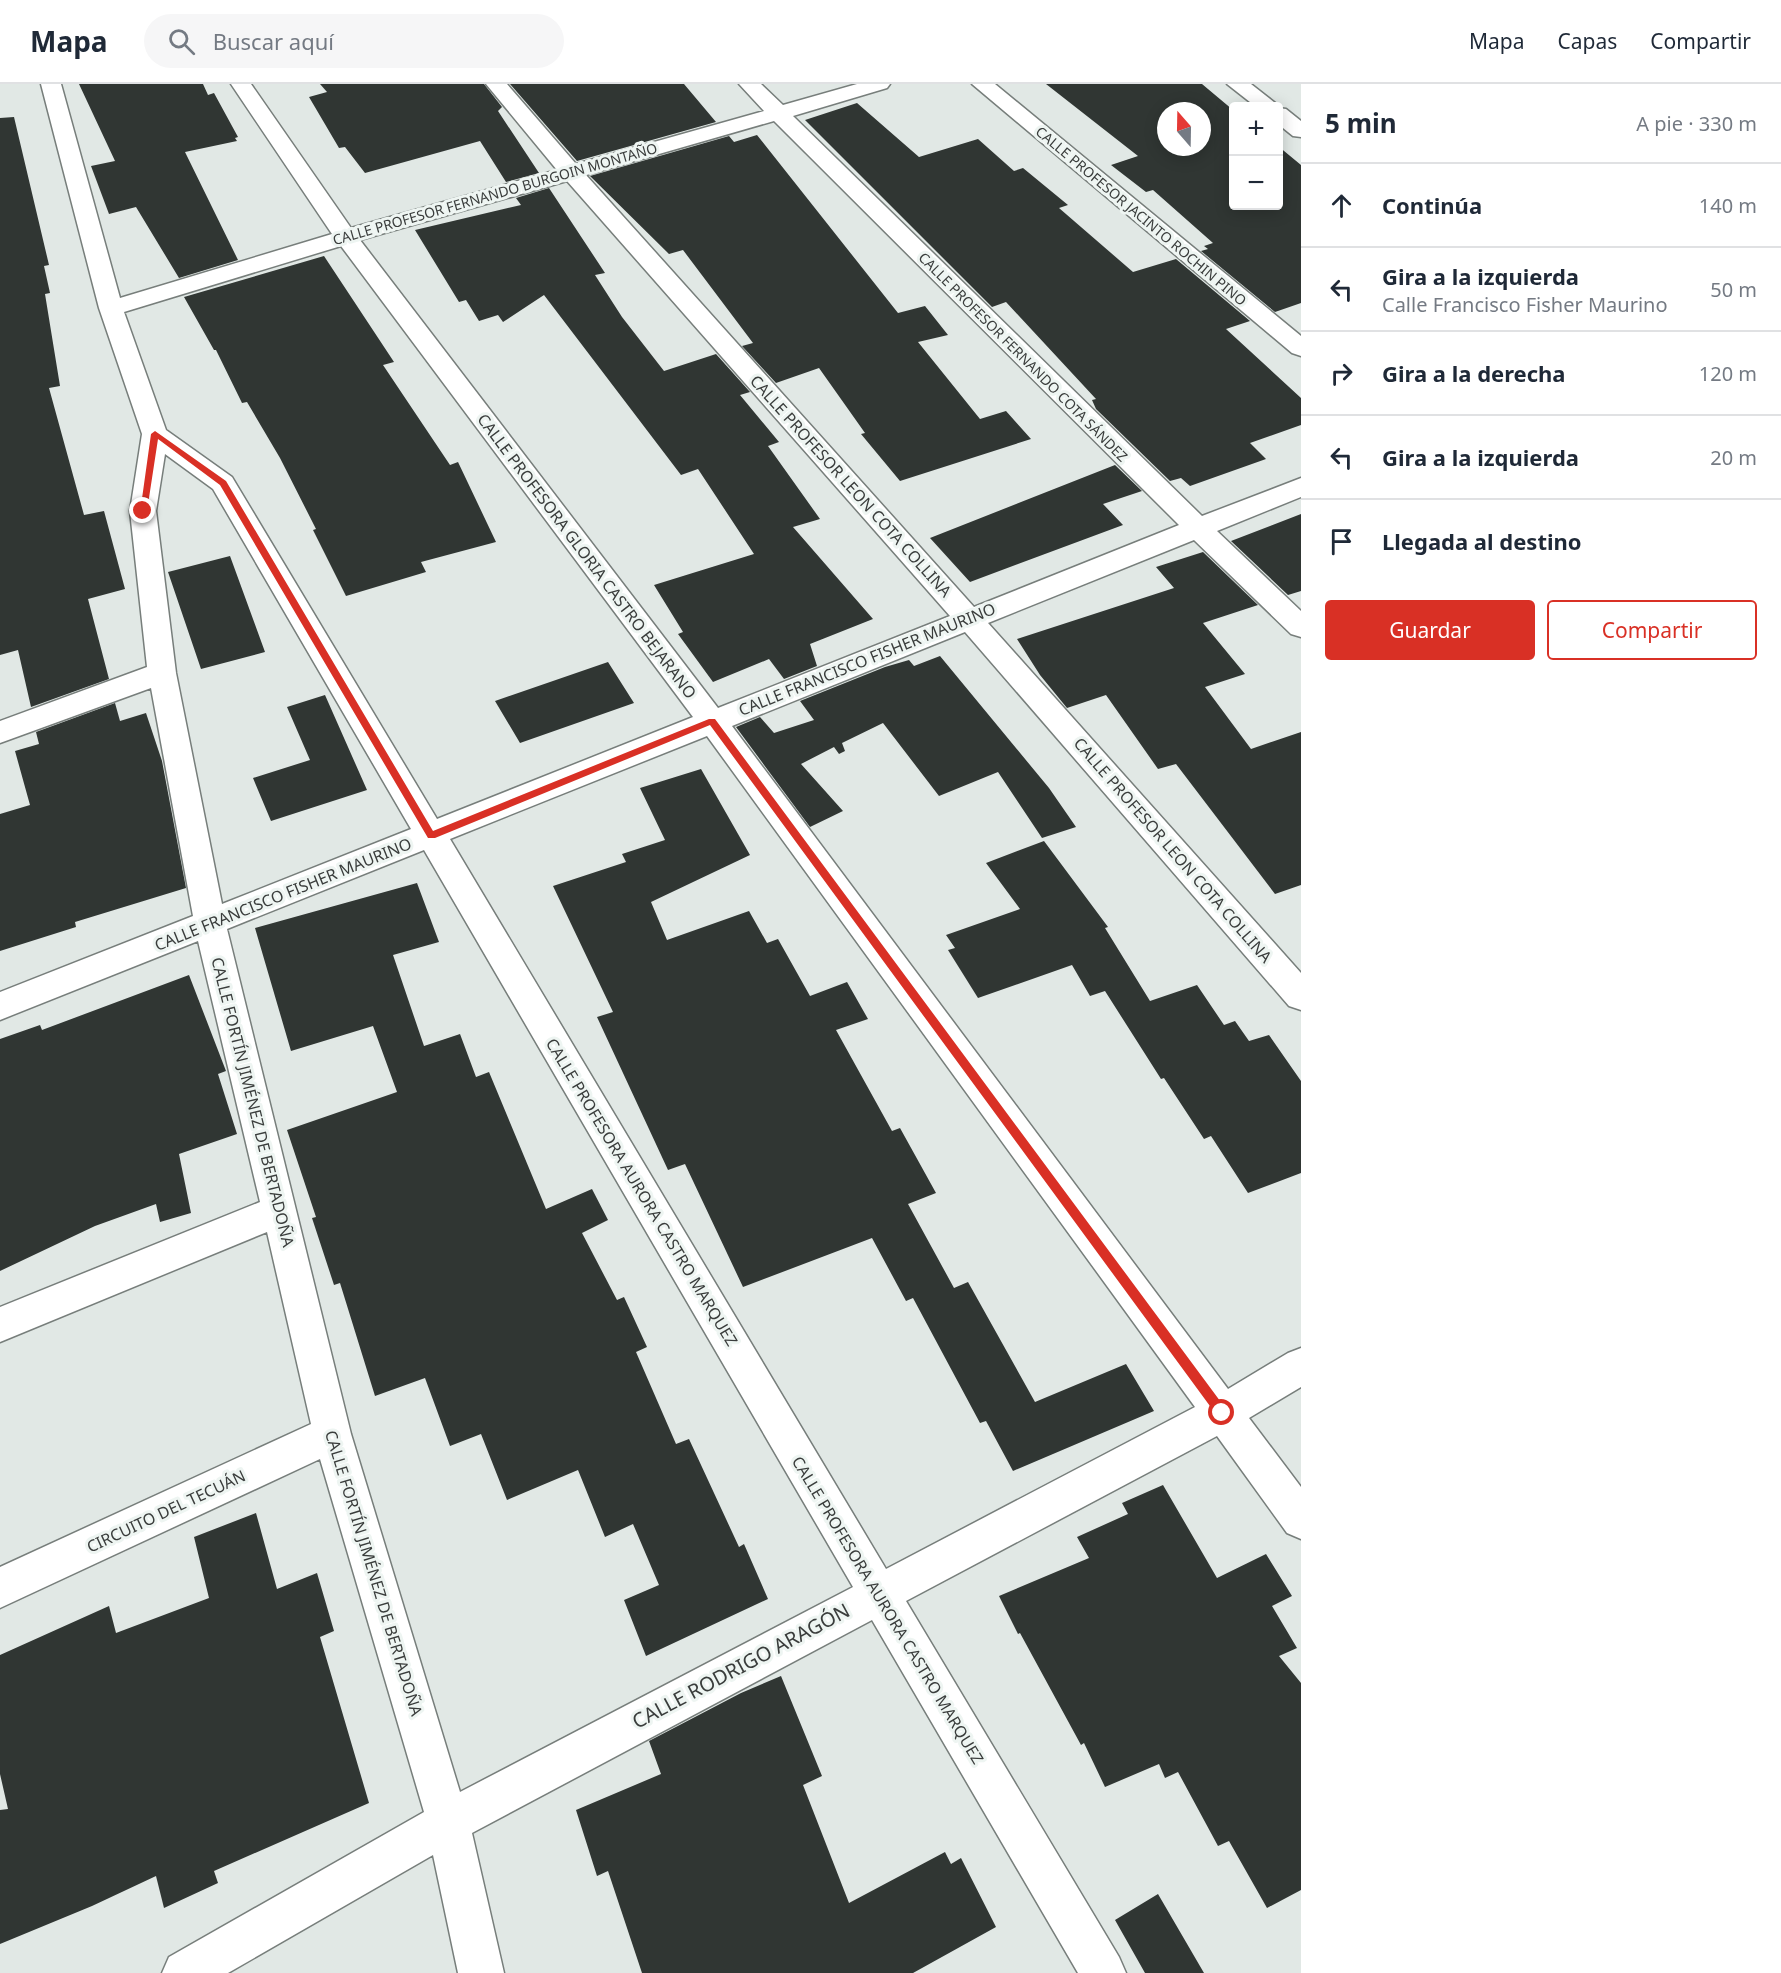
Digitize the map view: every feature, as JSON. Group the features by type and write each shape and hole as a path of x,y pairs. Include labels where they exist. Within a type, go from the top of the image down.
{"street":[{"name":"CALLE FORTÍN JIMÉNEZ DE BERTADOÑA","path":"51,84 111,308 155,434 143,511 162,674 210,924 332,1434 448,1822 487,1966"},
{"name":"CALLE PROFESORA GLORIA CASTRO BEJARANO","path":"241,84 346,237 712,721 1301,1519"},
{"name":"CALLE PROFESOR LEON COTA COLLINA","path":"496,84 571,172 1301,996"},
{"name":"CALLE PROFESOR FERNANDO COTA SÁNDEZ","path":"748,84 1301,627"},
{"name":"CALLE PROFESOR FERNANDO BURGOIN MONTAÑO","path":"111,308 346,237 880,84"},
{"name":"CALLE PROFESOR JACINTO ROCHIN PINO","path":"981,84 1301,348"},
{"path":"1237,84 1262,102"},
{"path":"1283,118 1301,131"},
{"name":"CALLE PROFESORA AURORA CASTRO MARQUEZ","path":"155,434 223,483 1103,1973"},
{"name":"CALLE FRANCISCO FISHER MAURINO","path":"0,1006 432,836 968,618 1301,487"},
{"path":"0,732 162,674"},
{"path":"0,1325 280,1210"},
{"name":"CALLE RODRIGO ARAGÓN","path":"185,1973 448,1822 1222,1413 1301,1366"},
{"name":"CIRCUITO DEL TECUÁN","path":"0,1588 332,1434"}],"building":[{"path":"79,84 203,84 208,95 214,93 238,137 235,138 237,141 185,152 238,260 179,278 136,207 109,214 91,166 115,161"},
{"path":"320,84 484,84 502,107 498,111 539,173 506,182 480,141 365,173 345,147 339,148 309,97 327,92"},
{"path":"510,84 684,84 716,122 577,161"},
{"path":"1046,84 1202,84 1229,107 1229,210 1283,210 1283,150 1301,165 1301,303 1275,312 1201,251 1208,249 1204,246 1213,243 1153,190 1146,192 1111,165 1138,156"},
{"path":"857,103 919,157 978,139 1014,171 1023,168 1068,205 1059,208 1133,272 1176,259 1250,321 1226,329 1301,398 1301,425 1250,443 1266,459 1190,486 1181,478 1170,481 1096,409 1092,400 1096,399 1006,302 992,307 805,120"},
{"path":"14,117 49,265 44,266 50,293 45,294 60,386 49,388 84,515 104,511 125,589 88,599 109,679 31,707 18,650 0,655 0,118"},
{"path":"757,135 898,313 925,306 948,335 918,342 980,419 1006,411 1031,439 900,481 861,434 865,433 819,368 776,383 742,346 753,343 683,250 669,254 590,176 729,136 734,142"},
{"path":"549,188 605,273 595,275 622,317 664,371 716,354 750,392 740,395 779,442 768,446 820,519 793,527 873,619 810,644 817,666 784,679 769,659 713,682 678,634 683,632 654,585 754,554 698,469 681,475 544,295 503,322 498,315 479,321 466,300 459,302 415,230 521,205 516,198"},
{"path":"324,256 394,362 383,365 450,465 458,462 496,542 421,562 426,572 346,596 313,530 316,529 280,458 247,402 242,403 216,350 184,297"},
{"path":"1115,465 1142,491 1103,504 1123,525 970,582 930,538"},
{"path":"1301,514 1301,591 1288,595 1231,541"},
{"path":"1203,552 1258,605 1203,623 1245,674 1205,687 1251,749 1301,732 1301,885 1275,894 1176,764 1158,769 1106,695 1067,708 1040,675 1017,639 1174,588 1156,567"},
{"path":"230,556 265,652 201,669 168,572"},
{"path":"940,656 1049,788 1076,827 1042,838 998,772 939,796 883,723 842,743 845,751 839,754 834,747 801,764 843,811 810,827 736,727 760,717 774,733 814,720 800,701 885,667 909,660 914,666"},
{"path":"608,662 634,703 520,743 495,701"},
{"path":"325,695 367,790 271,821 253,778 310,760 287,707"},
{"path":"115,703 120,721 146,713 162,761 186,888 75,922 76,927 0,951 0,814 30,805 15,751 39,744 36,732"},
{"path":"701,769 750,855 651,902 667,940 749,911 767,943 778,939 810,996 847,982 868,1019 836,1030 892,1131 900,1128 936,1193 908,1204 954,1288 968,1282 1035,1402 1126,1364 1154,1411 1013,1471 986,1421 980,1423 913,1298 906,1301 872,1238 743,1287 685,1164 668,1170 597,1017 613,1012 553,886 626,862 622,854 665,840 640,788"},
{"path":"1044,841 1108,927 1105,928 1150,1001 1197,985 1224,1025 1235,1021 1249,1041 1269,1035 1301,1081 1301,1173 1248,1193 1211,1136 1204,1139 1164,1078 1161,1079 1105,991 1090,996 1072,965 978,998 948,950 955,948 946,935 1020,909 986,863"},
{"path":"417,883 439,942 393,955 424,1046 460,1034 476,1077 489,1072 546,1209 592,1189 608,1220 582,1233 617,1300 624,1297 647,1347 636,1352 676,1444 689,1439 739,1547 744,1544 768,1599 646,1656 624,1600 659,1585 633,1524 605,1537 578,1470 507,1500 481,1434 450,1446 425,1378 375,1396 340,1283 334,1285 312,1218 316,1217 287,1130 397,1092 373,1026 291,1051 255,928"},
{"path":"189,975 226,1071 218,1074 237,1134 179,1154 191,1213 160,1222 156,1204 95,1226 0,1271 0,1039 40,1025 42,1030"},
{"path":"1163,1485 1217,1578 1266,1554 1292,1596 1272,1606 1297,1648 1279,1656 1301,1683 1301,1890 1267,1908 1229,1841 1218,1846 1178,1772 1165,1778 1159,1764 1105,1787 1084,1743 1081,1745 999,1596 1089,1558 1077,1537 1128,1514 1122,1503"},
{"path":"256,1513 277,1589 317,1573 334,1631 320,1637 369,1803 214,1871 218,1883 164,1908 156,1876 92,1906 0,1944 0,1810 8,1809 0,1774 0,1655 109,1606 116,1633 209,1598 194,1537"},
{"path":"781,1676 822,1776 803,1785 849,1903 945,1852 951,1864 961,1858 996,1927 913,1973 642,1973 608,1871 597,1876 576,1810 661,1774 649,1741 741,1693"},
{"path":"1158,1894 1204,1973 1145,1973 1115,1920"}],"route":[{"path":"143,511 155,434 223,483 432,836 712,721 1222,1413"}]}
